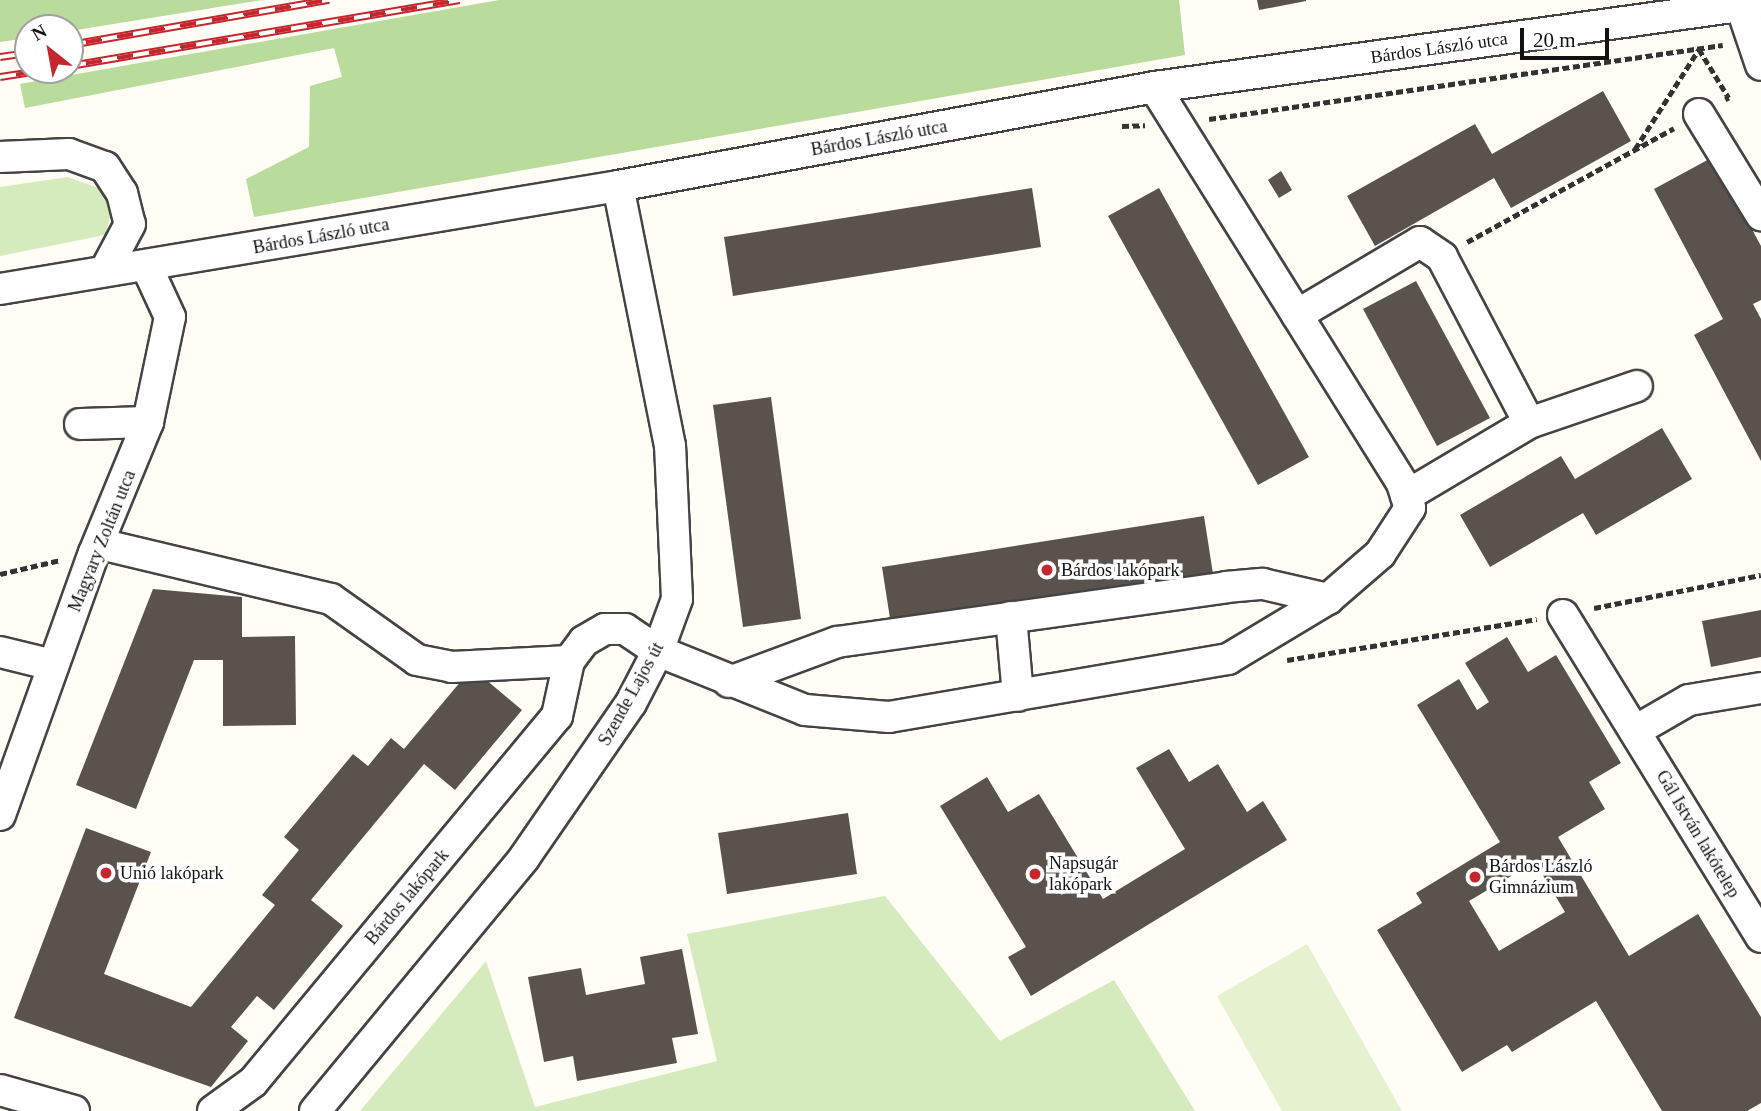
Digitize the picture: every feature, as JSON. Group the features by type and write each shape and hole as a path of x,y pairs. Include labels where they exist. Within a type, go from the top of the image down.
{"street":[{"path":"1751,5 1755,53"},
{"name":"Bárdos László utca","path":"0,289 618,186 1155,87 1751,5"},
{"path":"100,544 331,599 416,660 452,667 569,661 584,641 604,629 625,629 659,651 729,682 805,710 889,717 1228,659 1328,599 1399,531 1410,508 1406,496 1297,315 1155,87"},
{"path":"1699,114 1761,215"},
{"path":"0,157 69,153 105,167 122,193 131,224 105,271"},
{"name":"Szende Lajos út","path":"315,1111 524,858 610,734 659,651 677,598 677,512 670,446 618,186"},
{"path":"1297,315 1420,242 1442,257 1529,423"},
{"name":"Magyary Zoltán utca","path":"0,815 53,665 148,422 170,317 146,265"},
{"path":"1406,496 1529,423 1637,386"},
{"path":"80,424 148,422"},
{"path":"729,682 837,642 1011,617 1263,584 1328,599"},
{"name":"Gál István lakótelep","path":"1563,614 1761,937"},
{"path":"1011,617 1018,696"},
{"path":"0,652 53,665"},
{"name":"Bárdos lakópark","path":"213,1111 253,1082 557,716 569,661"},
{"path":"1635,731 1689,700 1761,688"},
{"path":"0,1090 74,1111"}],"path":[{"path":"1442,257 1729,98 1699,48"},
{"path":"1635,149 1699,48"},
{"path":"1113,128 1178,125 1699,48 1755,53"},
{"path":"0,574 65,559"},
{"path":"1280,661 1563,614 1761,575"}],"green space":[{"path":"0,0 263,0 84,29 84,14 14,14 14,40 0,42"},
{"path":"499,0 1179,0 1185,55 254,217 246,179 309,147 310,86 342,77 334,48 25,108 20,84 84,84 84,73"},
{"path":"68,177 101,189 112,211 105,235 0,256 0,187"},
{"path":"885,896 1000,1041 1114,980 1195,1111 360,1111 486,961 535,1107 717,1061 687,934"},
{"path":"1307,944 1402,1111 1282,1111 1217,996"}],"building":[{"path":"1257,0 1306,0 1306,1 1259,10"},
{"path":"1603,91 1631,141 1511,208 1494,178 1375,246 1347,196 1475,124 1492,154"},
{"path":"1713,157 1761,246 1761,300 1753,304 1761,319 1761,461 1694,335 1723,319 1654,189"},
{"path":"1281,171 1292,190 1279,198 1268,180"},
{"path":"1032,188 1041,247 733,296 724,237"},
{"path":"1159,188 1309,457 1258,485 1108,216"},
{"path":"1416,281 1490,418 1437,446 1363,309"},
{"path":"771,397 801,619 743,627 713,405"},
{"path":"1662,428 1692,479 1596,535 1583,513 1490,567 1460,515 1561,456 1575,479"},
{"name":"Bárdos lakópark","path":"1204,516 1213,574 891,625 882,567"},
{"path":"153,589 242,597 242,637 295,636 296,725 223,726 223,660 194,660 136,809 76,785"},
{"path":"1761,610 1761,657 1711,667 1702,621"},
{"name":"Bárdos László Gimnázium","path":"1507,637 1528,672 1556,655 1621,763 1589,782 1605,809 1558,837 1629,956 1698,914 1761,1017 1761,1103 1747,1111 1662,1111 1596,1001 1512,1052 1507,1045 1462,1072 1377,930 1422,903 1416,893 1500,842 1417,705 1459,679 1477,710 1489,702 1465,663","holes":["1535,862 1565,912 1499,951 1469,901"]},
{"name":"Unió lakópark","path":"472,668 522,710 455,790 424,764 311,900 343,926 274,1010 257,996 231,1027 248,1041 211,1087 14,1018 86,828 151,852 104,974 191,1007 275,905 262,895 299,850 284,837 353,754 368,766 391,738 404,749"},
{"name":"Napsugár lakópark","path":"1169,749 1189,782 1218,764 1247,812 1263,801 1287,840 1031,996 1008,957 1026,947 940,806 987,777 1008,812 1039,794 1103,899 1185,849 1136,768"},
{"path":"848,813 857,874 727,894 718,833"},
{"path":"682,949 698,1034 672,1038 677,1063 577,1081 573,1056 544,1062 528,977 581,968 586,995 645,984 640,957"}],"railway":[{"path":"84,43 329,0"},
{"path":"84,64 459,0"},
{"path":"0,57 14,55"},
{"path":"0,77 14,75"}],"place":[{"name":"Bárdos lakópark","path":"1047,570"},
{"name":"Unió lakópark","path":"106,873"},
{"name":"Napsugár lakópark","path":"1035,874"},
{"name":"Bárdos László Gimnázium","path":"1475,877"}]}
